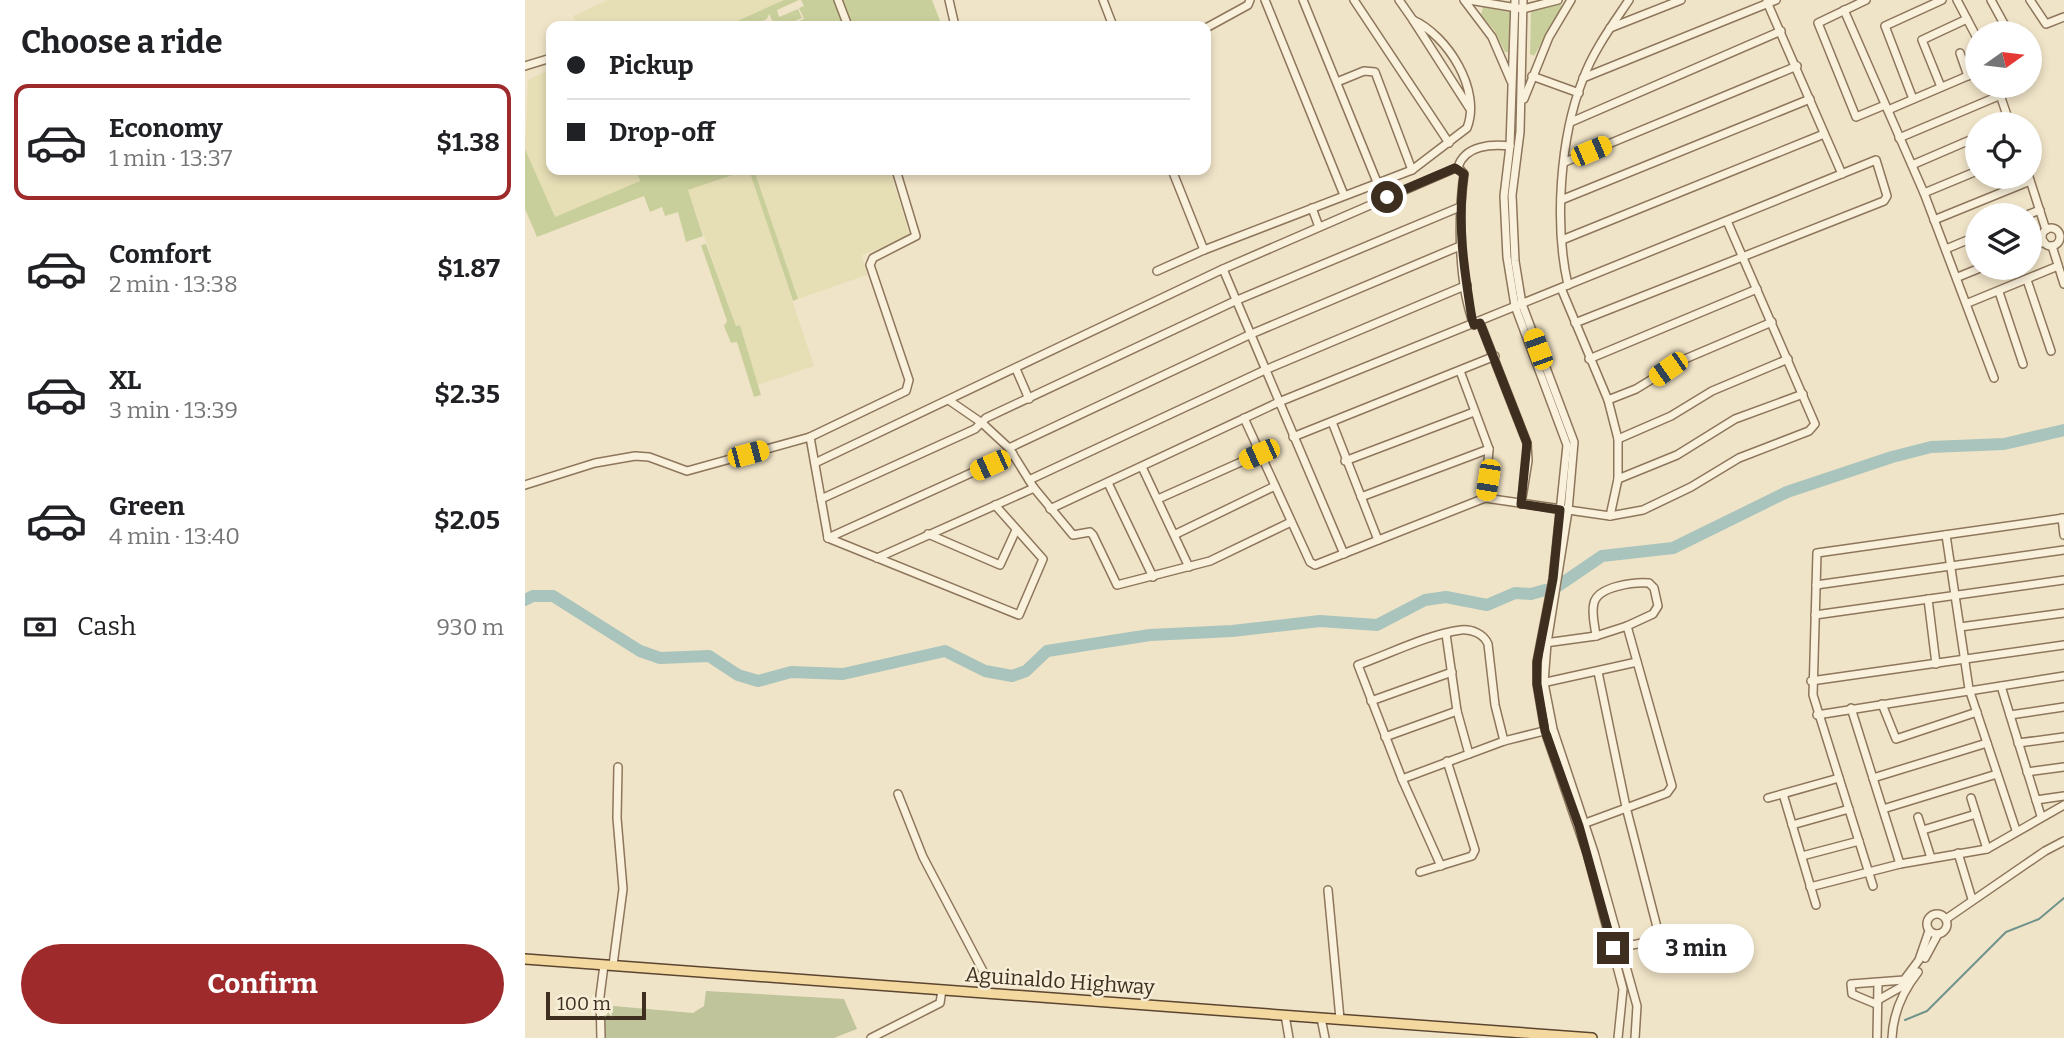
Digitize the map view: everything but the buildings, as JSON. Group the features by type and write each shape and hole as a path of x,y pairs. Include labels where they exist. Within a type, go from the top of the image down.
{"main road":[{"name":"Aguinaldo Highway","path":"525,959 1592,1038"}],"street":[{"path":"838,0 846,21"},
{"path":"949,0 954,21"},
{"path":"1103,0 1111,21"},
{"path":"1211,24 1248,5 1250,0"},
{"path":"1265,0 1344,195"},
{"path":"1303,0 1377,182"},
{"path":"1354,0 1448,143"},
{"path":"1399,0 1470,109"},
{"path":"1467,0 1518,3 1558,0"},
{"path":"1467,0 1492,37 1513,85"},
{"path":"1521,107 1549,37 1571,0"},
{"path":"1610,516 1618,479 1618,439 1608,400 1575,323 1565,286 1561,200 1571,122 1583,78 1629,0"},
{"path":"1610,29 1681,0"},
{"path":"1866,0 1818,23 1856,117 1913,99 1965,77"},
{"path":"1913,99 1885,26 1942,0"},
{"path":"1941,88 1922,40 1967,19 1957,0"},
{"path":"1991,0 2002,21"},
{"path":"2030,0 2046,24 2064,17"},
{"path":"1583,78 1770,1 1842,174"},
{"path":"1518,3 1504,226 1519,305 1565,436 1567,456 1556,580 1543,643 1540,683 1549,730 1582,825 1617,948 1637,1006 1635,1038"},
{"path":"1518,3 1521,107 1512,195 1519,305"},
{"path":"1844,10 1924,193 1968,303 1994,378"},
{"path":"1157,271 1204,250 1412,170 1467,128 1470,109 1461,70 1432,32 1413,20"},
{"path":"1571,122 1781,31"},
{"path":"1960,53 1965,67"},
{"path":"525,66 546,60"},
{"path":"1566,162 1797,66"},
{"path":"1336,82 1364,71 1375,72 1412,170"},
{"path":"1532,76 1579,93"},
{"path":"1899,138 1994,98"},
{"path":"1561,200 1809,99"},
{"path":"1562,240 1824,134"},
{"path":"1912,165 1965,142"},
{"path":"815,463 1223,269 1458,167 1465,156 1486,144 1510,146"},
{"path":"1050,509 1279,402 1477,324 1875,160 1886,199 1575,323"},
{"path":"1458,167 1464,174 1460,207 1460,246 1467,285 1477,324 1495,356 1527,443 1521,504"},
{"path":"525,485 595,463 635,456 649,457 687,471 810,437 906,391 909,386 870,265 873,258 916,236 898,175"},
{"path":"1174,175 1204,250"},
{"path":"1924,193 1965,176"},
{"path":"1934,220 2006,189"},
{"path":"821,499 975,429 986,418 1235,301 1460,207"},
{"path":"1312,208 1319,227"},
{"path":"2042,217 2046,230 2044,242 2052,246 2064,284"},
{"path":"1244,418 1310,562 1315,565 1485,498 1610,516 1655,506 1739,458 1809,431 1815,421 1727,220"},
{"path":"2046,230 2053,228 2060,236 2058,243 2052,246"},
{"path":"1946,249 1965,241"},
{"path":"828,538 1249,335 1460,246"},
{"path":"2042,273 2058,266"},
{"path":"1223,269 1344,554"},
{"path":"1958,277 1965,274"},
{"path":"1968,303 2025,280"},
{"path":"2027,280 2051,351"},
{"path":"1028,480 1265,370 1467,285"},
{"path":"1589,359 1757,289"},
{"path":"1999,292 2022,364"},
{"path":"1608,400 1636,389 1685,359 1772,322"},
{"path":"1293,437 1495,356"},
{"path":"1618,439 1671,416 1712,391 1788,359"},
{"path":"1016,369 1029,399"},
{"path":"1460,371 1489,449 1485,498"},
{"path":"1618,479 1677,455 1735,419 1803,394"},
{"path":"950,401 982,423 1011,451 1034,488 1075,536 1086,533 1093,535 1117,584 1210,561 1291,522"},
{"path":"1345,461 1474,412"},
{"path":"1332,422 1378,540"},
{"path":"810,437 828,538"},
{"path":"1360,497 1489,449"},
{"path":"1158,499 1259,454"},
{"path":"1142,467 1176,534 1189,567"},
{"path":"1108,483 1153,577"},
{"path":"1176,534 1275,486"},
{"path":"877,558 1034,488"},
{"path":"828,538 1019,615 1044,559 995,505"},
{"path":"1873,886 1817,715 1811,681 1817,553 2063,518 2064,535"},
{"path":"928,534 1000,565 1016,530"},
{"path":"1946,535 1969,690 2015,830"},
{"path":"1816,585 2064,550"},
{"path":"1815,615 2064,580"},
{"path":"1543,643 1596,636 1653,614 1658,606 1654,587 1649,583 1625,585 1596,598 1593,603 1596,636"},
{"path":"1928,599 1936,664"},
{"path":"1960,627 2064,613"},
{"path":"1582,825 1667,793 1672,786 1627,626"},
{"path":"1441,866 1402,779 1358,665 1463,629 1485,637 1504,741"},
{"path":"1446,634 1457,711 1469,754"},
{"path":"1811,681 2064,645"},
{"path":"1540,683 1637,662"},
{"path":"1371,701 1452,672"},
{"path":"1598,672 1626,807 1658,931 1653,941 1617,948"},
{"path":"1817,715 2064,676"},
{"path":"2001,686 2041,816"},
{"path":"1882,704 1896,739 1977,712"},
{"path":"2010,715 2064,707"},
{"path":"1851,708 1900,864"},
{"path":"1385,737 1457,711"},
{"path":"1402,779 1504,741 1549,730"},
{"path":"2018,743 2064,737"},
{"path":"1874,778 1987,743"},
{"path":"1420,872 1472,856 1475,850 1447,761"},
{"path":"601,1038 600,996 609,965 623,889 617,818 618,767"},
{"path":"2027,772 2064,767"},
{"path":"1883,810 1997,774"},
{"path":"1768,798 1839,778"},
{"path":"898,794 923,858 984,973 982,993"},
{"path":"1783,794 1816,905"},
{"path":"2036,800 2064,796"},
{"path":"1972,798 1987,849"},
{"path":"1810,887 1900,864 1987,849 2015,830 2064,805"},
{"path":"1793,825 1849,809"},
{"path":"1923,830 1976,814"},
{"path":"1918,817 1931,858"},
{"path":"1801,856 1859,841"},
{"path":"1946,919 1972,899 2064,841"},
{"path":"1958,853 1972,899"},
{"path":"1328,890 1340,1019"},
{"path":"1892,1038 1896,1013 1909,983 1938,934 1947,928 1946,919 1939,914 1930,916 1927,922 1929,931 1914,971 1904,981 1853,983 1849,988 1852,994 1877,1002 1909,983"},
{"path":"1929,931 1938,934"},
{"path":"1617,948 1623,989 1618,1038"},
{"path":"1871,1038 1875,1026 1878,984"},
{"path":"870,1038 940,1003 942,990"},
{"path":"1285,1015 1289,1038"},
{"path":"1321,1018 1325,1038"},
{"path":"1875,1026 1877,1038"}],"shaded area":[{"path":"608,0 784,0 737,21 576,21 573,16"},
{"path":"546,71 546,175 638,175 640,181 555,217 525,149 528,80"},
{"path":"734,175 751,175 814,366 758,385 740,325 736,326 688,190"},
{"path":"756,175 891,175 910,237 862,255 867,275 798,299"}],"green space":[{"path":"784,0 799,0 777,10 779,17 798,9 802,18 795,21 772,21 769,14 762,21 737,21"},
{"path":"801,0 835,0 842,21 799,21 804,19 799,8 804,6"},
{"path":"842,0 932,0 940,21 850,21"},
{"path":"1560,2 1562,7 1534,56 1530,54 1531,10"},
{"path":"1483,7 1514,13 1513,52 1505,52 1494,30 1481,15"},
{"path":"525,149 555,217 640,181 638,175 733,175 688,190 703,236 686,242 678,212 665,216 662,207 650,212 644,196 537,237 525,209"},
{"path":"751,175 756,175 798,299 793,301"},
{"path":"706,244 736,326 740,325 761,395 754,397 737,342 731,343 724,326 727,321 701,245"},
{"path":"706,991 844,999 857,1029 834,1038 603,1038 602,1005 693,1013 704,1006"}],"waterway":[{"path":"1558,586 1602,556 1673,548 1787,492 1892,457 1931,447 2004,444 2064,430"},
{"path":"525,600 533,596 553,596 640,651 660,658 709,656 738,675 758,681 791,672 843,674 945,651 985,671 1012,676 1026,671 1047,651 1150,635 1232,631 1320,621 1377,625 1425,600 1446,597 1487,605 1515,593 1531,594 1545,590"},
{"path":"1905,1020 1927,1011 2006,932 2039,919 2064,898"}],"route":[{"path":"1387,197 1458,167 1464,174 1460,207 1460,246 1472,319 1474,325 1480,323 1495,356 1527,443 1528,461 1521,504 1560,510 1553,579 1537,662 1537,684 1545,731 1579,826 1613,948"}]}
